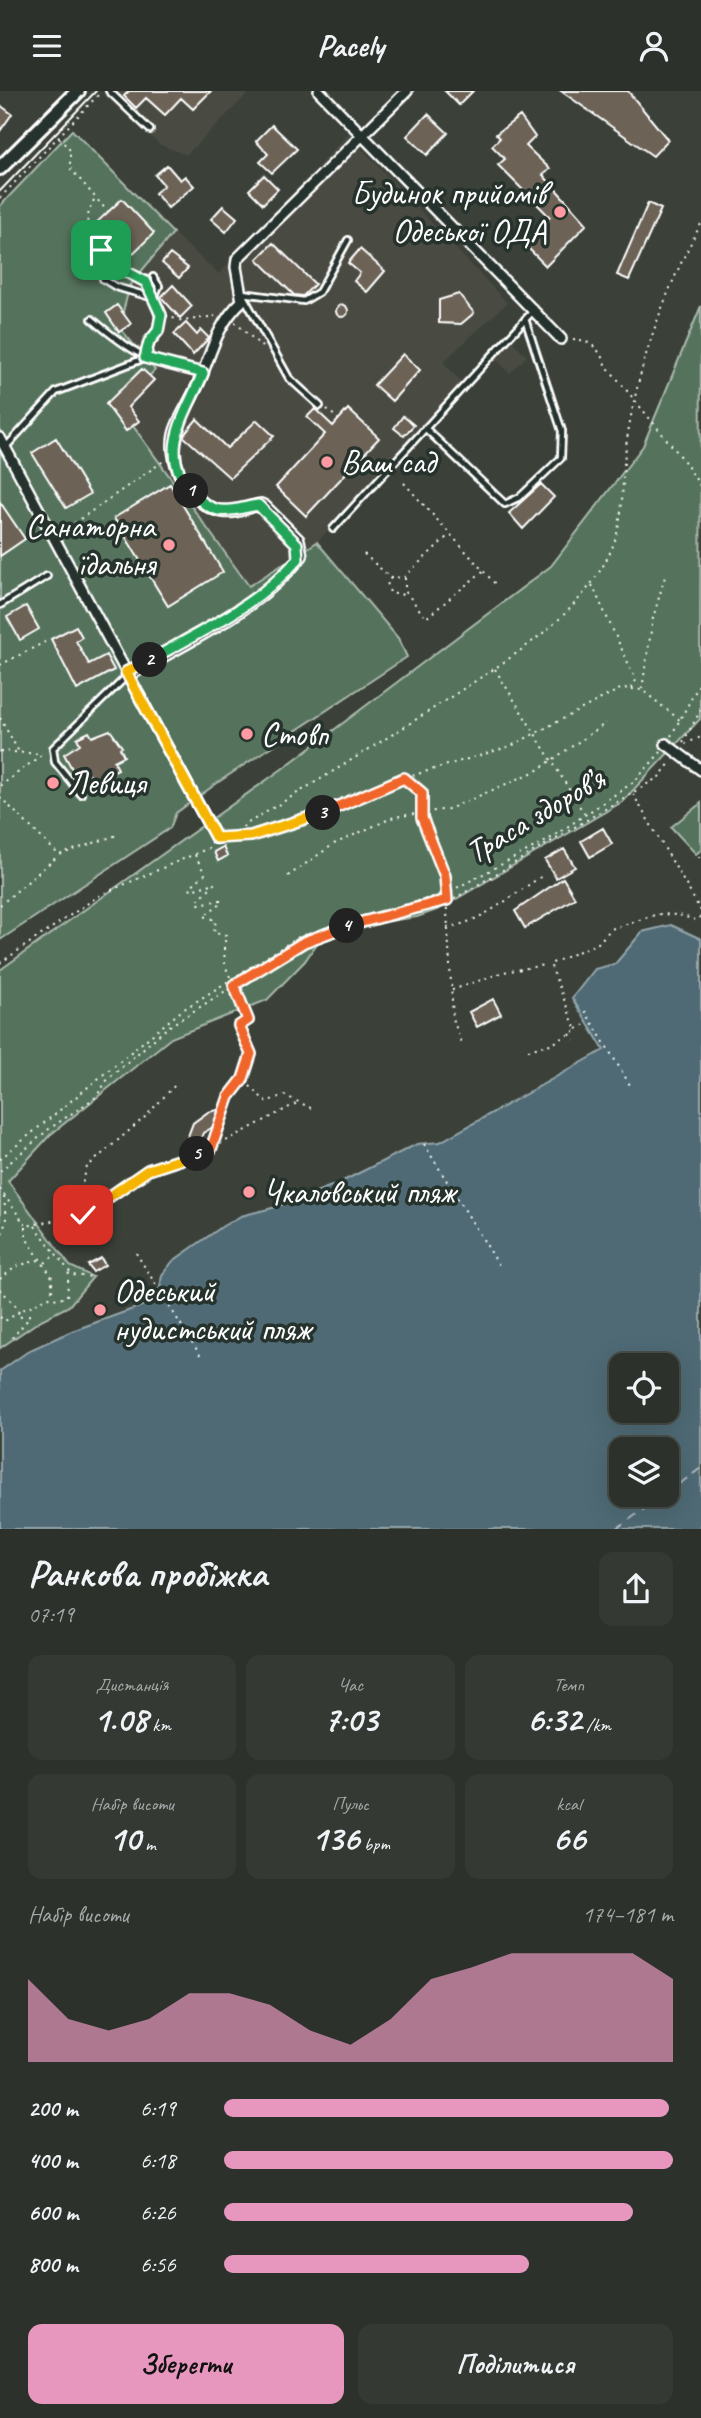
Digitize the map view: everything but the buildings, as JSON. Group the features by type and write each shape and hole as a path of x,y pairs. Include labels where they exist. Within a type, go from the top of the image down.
{"street":[{"path":"0,168 78,91"},
{"path":"319,91 561,339"},
{"path":"128,676 235,614 284,576 302,556 299,540 265,506 261,504 226,513 195,496 179,473 175,453 176,428 203,373 216,335 228,315 242,301 237,259 407,91"},
{"path":"0,438 128,676 221,839"},
{"path":"666,744 701,770"}],"lane":[{"path":"109,91 150,130"},
{"path":"242,293 304,301 313,298 348,240"},
{"path":"145,358 149,342 158,331 161,315 154,298 159,286 153,277"},
{"path":"103,279 116,288 154,298"},
{"path":"242,293 289,378 320,404"},
{"path":"333,529 533,310"},
{"path":"92,319 127,350 145,358 203,373"},
{"path":"425,428 505,504 520,497 561,459 562,431 525,319"},
{"path":"5,448 56,392 145,358"},
{"path":"0,605 47,576"},
{"path":"81,794 55,762 53,748 128,676"}],"path":[{"path":"0,198 102,91"},
{"path":"58,137 70,150 70,168 108,212"},
{"path":"94,199 86,216 87,230 101,250 121,269 146,282 154,298"},
{"path":"0,963 100,895 195,855 494,668 553,623 592,584 612,548 620,519 625,455 647,352 676,270 701,224"},
{"path":"101,250 110,242"},
{"path":"161,315 183,321 228,315 266,351"},
{"path":"561,339 589,341 600,350 605,364 701,487"},
{"path":"320,404 338,420"},
{"path":"54,538 175,453"},
{"path":"404,483 497,586"},
{"path":"405,591 401,595 390,593 387,582 391,578 404,577 450,534"},
{"path":"364,554 391,578"},
{"path":"404,577 405,591 426,618 483,571"},
{"path":"642,689 653,618 666,573"},
{"path":"592,584 636,680 632,688"},
{"path":"0,665 44,642"},
{"path":"494,668 585,815"},
{"name":"Траса здоров’я","path":"0,1159 181,1011 300,936 447,893 548,840 585,815 643,774 681,721 701,681"},
{"path":"221,839 251,836 329,811 404,778 500,750 535,734 611,691 642,689 681,721"},
{"path":"696,690 701,692"},
{"path":"701,710 681,746 701,737"},
{"path":"0,718 19,753"},
{"path":"288,876 334,844 394,817 449,809 536,771 606,723"},
{"path":"0,786 50,748"},
{"path":"0,751 43,754"},
{"path":"0,1171 49,1129 96,1097 108,1079 168,1027 234,985 304,942 331,931 454,899 659,777 677,753"},
{"path":"404,778 422,793 422,818 445,876 453,1019 461,1045"},
{"path":"632,793 701,911"},
{"path":"0,797 59,855"},
{"path":"0,905 59,855 117,835"},
{"path":"195,855 205,874 190,887 191,890 215,883 197,901 199,904 221,900 204,916 216,920 214,933 226,935 225,965 248,1020 239,1026 251,1054 243,1079 229,1097 211,1149"},
{"path":"446,927 457,926 482,913 542,876"},
{"path":"576,1030 550,964 598,943 611,929 658,914 679,915 696,920 701,917"},
{"path":"451,991 504,972 545,965"},
{"path":"585,1011 630,1085"},
{"path":"528,1050 554,1043 584,1025"},
{"path":"570,1034 574,1040"},
{"path":"243,1079 266,1102 284,1095 315,1110"},
{"path":"73,1217 86,1167 145,1117 177,1083"},
{"path":"26,1226 83,1215 148,1170 211,1149 299,1103"},
{"path":"424,1144 500,1267"},
{"path":"0,1189 26,1226 26,1238 52,1277 52,1296"},
{"path":"0,1240 6,1221 4,1196"},
{"path":"35,1226 69,1269 81,1278 93,1277"},
{"path":"136,1253 200,1355"},
{"path":"44,1263 57,1254"},
{"path":"0,1279 17,1266 41,1259"},
{"path":"52,1296 57,1300 67,1296 69,1269"},
{"path":"0,1289 19,1312"},
{"path":"0,1317 5,1321 19,1312 29,1311 52,1296"},
{"path":"12,1338 29,1318 29,1311"}],"shaded area":[{"path":"113,91 251,91 186,155 159,144 106,97"},
{"path":"348,134 507,303 443,362 464,385 317,542 250,586 120,408 119,327 130,285 173,233 219,274"},
{"path":"512,341 527,356 510,373 495,358"}],"green space":[{"path":"72,130 173,233 130,285 119,327 155,370 120,408 249,586 317,542 398,638 407,657 220,781 176,813 170,828 0,940 0,206"},
{"path":"701,306 700,719 622,802 439,909 417,917 381,922 318,942 305,961 267,1000 171,1038 50,1135 8,1181 70,1266 93,1277 69,1306 41,1320 0,1348 0,970 282,769 551,566 643,446"},
{"path":"701,803 701,850 696,854 671,827"}],"water":[{"path":"671,925 701,939 701,1529 0,1529 0,1371 30,1350 72,1331 158,1300 162,1275 173,1261 241,1216 276,1207 337,1184 417,1144 440,1142 604,1050 572,998 595,969 615,964 642,932"}],"ferry route":[{"path":"679,1484 701,1468"},
{"path":"616,1529 647,1507"}],"tram line":[{"path":"0,157 66,91"},
{"path":"0,191 96,91"}],"place":[{"name":"Будинок прийомів Одеської ОДА","path":"560,212"},
{"name":"Ваш сад","path":"327,462"},
{"name":"Санаторна їдальня","path":"169,545"},
{"name":"Стовп","path":"247,734"},
{"name":"Левиця","path":"53,783"},
{"name":"Чкаловський пляж","path":"249,1192"},
{"name":"Одеський нудистський пляж","path":"100,1310"}],"route":[{"path":"83,1215 148,1170 211,1149 229,1097 243,1079 251,1054 239,1026 248,1020 234,985 304,942 331,931 447,900 445,876 422,818 422,793 404,778 329,811 251,836 226,840 216,838 126,672 235,613 283,576 298,559 297,544 258,505 226,513 209,506 185,484 179,473 174,438 176,428 190,405 203,373 145,358 149,342 158,331 161,315 146,282 121,269 101,250"}]}
